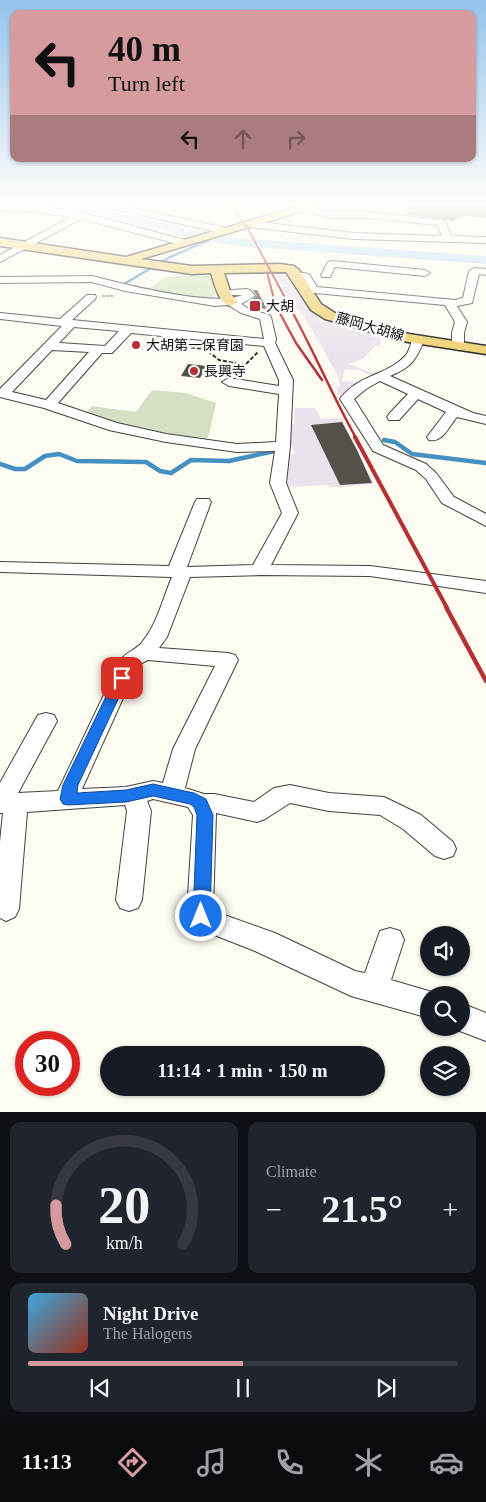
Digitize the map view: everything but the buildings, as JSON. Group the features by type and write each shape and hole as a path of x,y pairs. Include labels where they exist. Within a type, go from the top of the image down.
{"main road":[{"path":"99,257 153,265 217,270 280,268 290,269 296,275"},
{"path":"126,261 140,257"},
{"path":"217,270 228,297"},
{"name":"藤岡大胡線","path":"296,275 313,303 326,314 351,323 418,340 486,350"}],"street":[{"path":"326,275 332,264 363,282 401,285 425,273"},
{"path":"296,275 305,276 313,289 363,282 401,285 450,303 468,301 474,271 486,272"},
{"path":"0,280 88,279 194,301 228,297 245,312 264,317 270,343 286,379 283,446 278,483 290,513 262,564 261,570"},
{"path":"115,296 125,288"},
{"path":"2,393 49,346 67,322 91,297"},
{"path":"450,303 461,322 458,333 458,346"},
{"path":"0,316 270,343"},
{"path":"49,346 108,350 128,329"},
{"path":"418,340 414,352 407,360 364,384 348,399 375,444 386,453 421,467 431,476 448,500 486,521"},
{"path":"49,405 98,350"},
{"path":"379,376 469,417 486,420"},
{"path":"230,382 286,391"},
{"path":"394,416 417,392"},
{"path":"2,393 49,405 110,426 166,438 237,448 283,446"},
{"path":"434,437 456,411"},
{"path":"68,799 71,785 130,661 146,652 157,637 203,502"},
{"path":"1,569 180,572 261,570 370,571 485,587"},
{"path":"146,652 228,660 184,749 171,794"},
{"path":"6,909 5,795 46,722"},
{"path":"6,804 133,794 153,790 194,799 200,803 205,815 200,912 203,919 265,942 351,983 420,1002"},
{"path":"129,900 139,811 133,794"},
{"path":"200,803 214,803 257,812 282,795 290,794 329,802 384,806 412,822 444,849"},
{"path":"374,990 390,940"},
{"path":"470,1021 486,1027"}],"path":[{"path":"264,305 284,308 286,314"},
{"path":"176,346 205,349 219,360 245,365"}],"shaded area":[{"path":"273,271 281,272 320,321 359,327 382,334 380,346 375,346 363,359 349,364 375,374 372,376 359,370 345,369 342,381 361,383 341,398 335,387 340,386 338,376 307,321 289,299"},
{"path":"294,408 315,408 321,419 341,418 374,483 345,487 331,487 327,485 286,487 283,472 288,454 295,454 291,445 287,445 288,424 295,424"}],"green space":[{"path":"185,271 211,272 210,276 216,296 210,298 147,290 166,277 178,276"},
{"path":"152,390 186,393 216,403 206,441 113,424 86,413 92,406 136,412"}],"waterway":[{"path":"124,284 171,257"},
{"path":"450,257 486,260"},
{"path":"384,440 395,442 412,454 486,463"},
{"path":"0,464 15,469 25,469 45,456 59,454 77,461 146,462 160,471 171,473 191,460 229,461 275,451"}],"railway":[{"path":"263,257 290,307"},
{"path":"267,272 276,307"},
{"path":"276,306 296,343 322,380"},
{"path":"289,306 356,438"},
{"path":"355,437 447,608"},
{"path":"446,607 486,681"}],"place":[{"name":"大胡","path":"255,306"},
{"name":"大胡第一保育園","path":"136,345"},
{"name":"長興寺","path":"194,371"}],"route":[{"path":"122,678 71,785 68,799 126,796 153,790 194,799 200,803 205,815 201,916"}]}
